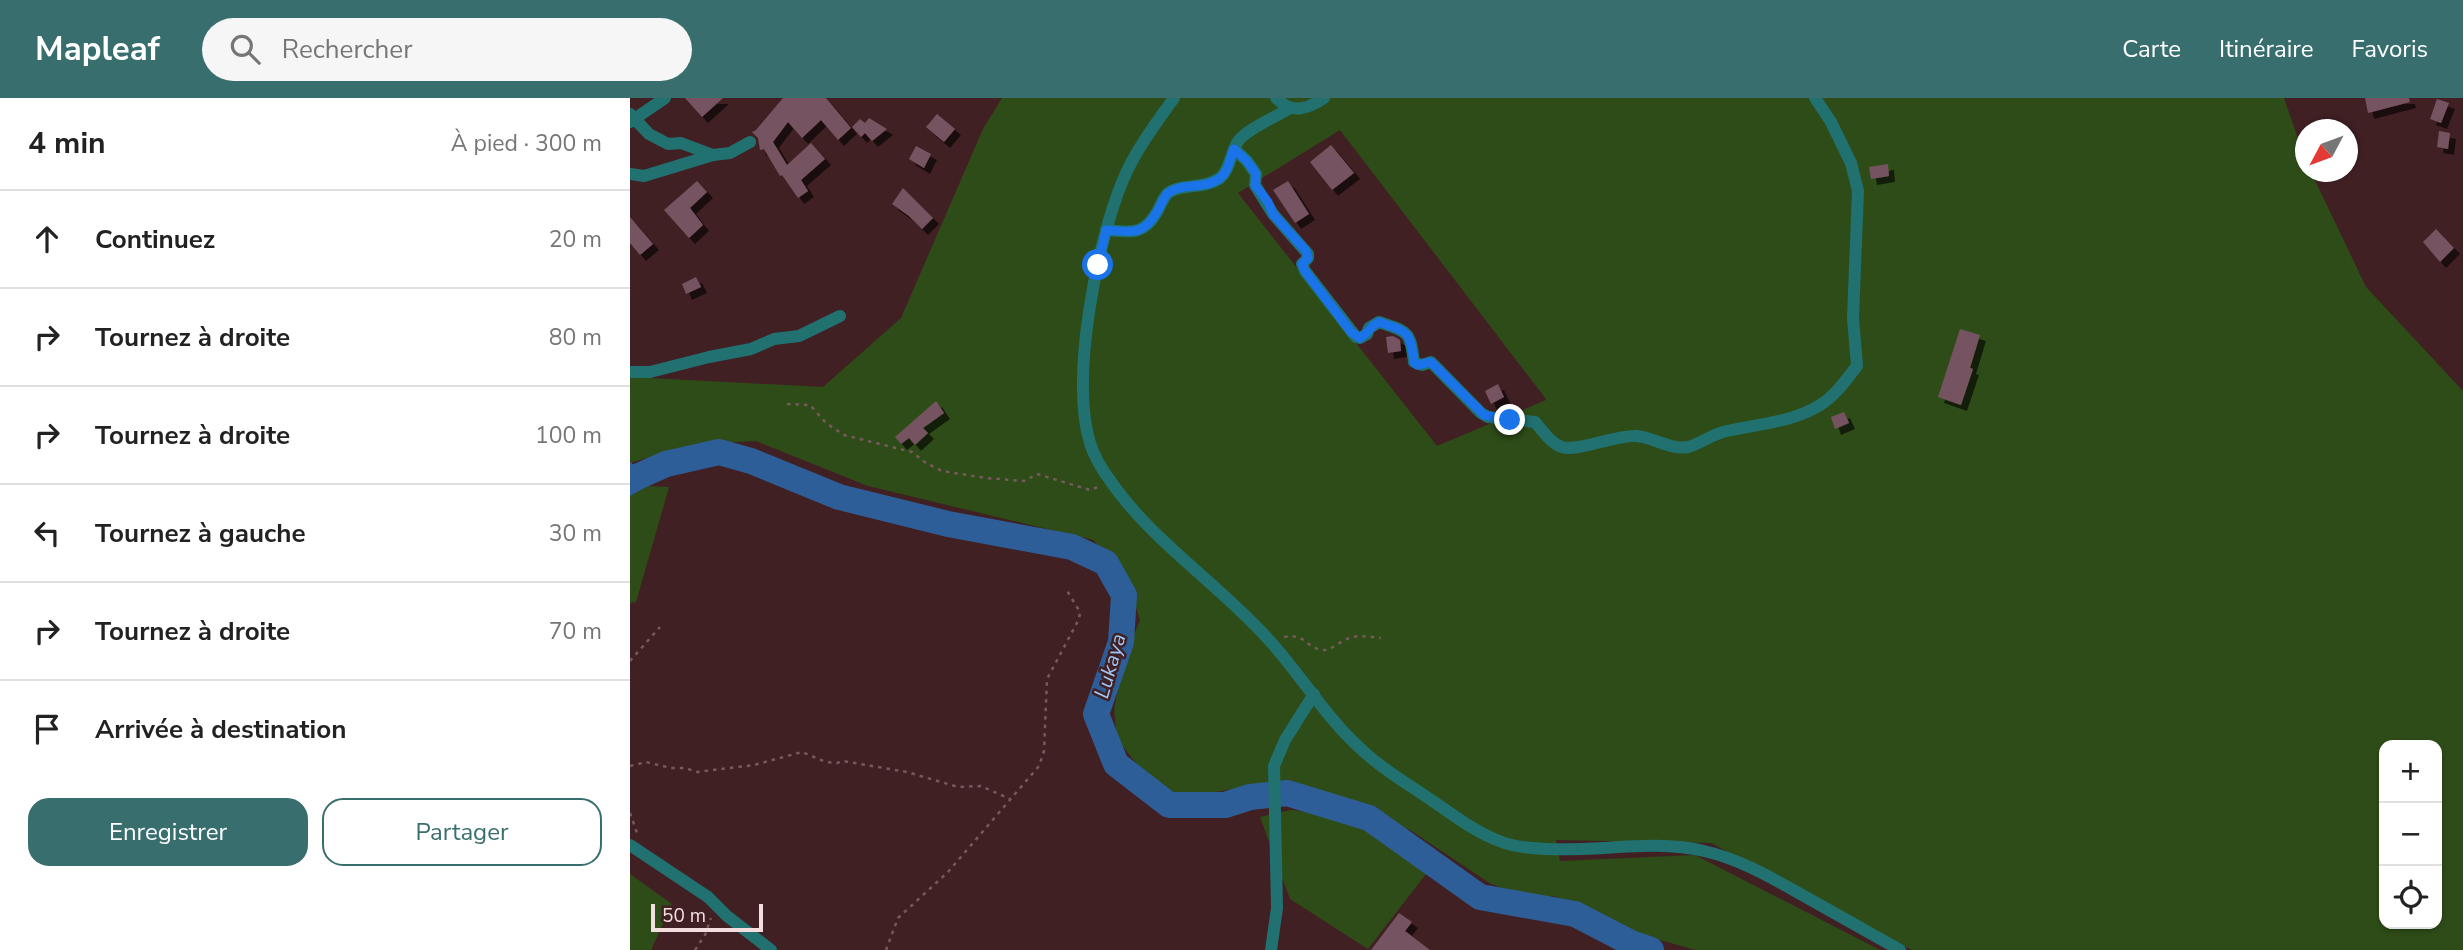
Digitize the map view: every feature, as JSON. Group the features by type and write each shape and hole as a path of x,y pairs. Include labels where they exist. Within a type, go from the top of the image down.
{"street":[{"path":"665,98 632,118 649,134 667,144 681,143 713,155"},
{"path":"1174,98 1124,176 1106,230 1086,335 1082,388 1090,444 1111,481 1159,537 1267,638 1328,714 1362,750 1394,777 1475,830 1516,847 1565,850 1672,847 1703,850 1735,860 1763,873 1900,950"},
{"path":"1276,98 1290,108 1304,109 1324,98"},
{"path":"1234,149 1256,174 1255,185 1273,214 1306,251 1308,258 1302,264 1305,271 1356,337 1367,334 1369,328 1379,322 1404,331 1412,339 1414,362 1422,365 1431,362 1481,413 1535,422 1545,436 1562,447 1577,447 1615,437 1638,436 1667,445 1688,447 1719,433 1778,422 1820,405 1841,387 1857,366 1853,317 1858,191 1850,163 1831,122 1815,98"},
{"path":"1106,230 1133,232 1143,229 1170,192 1206,185 1221,177 1244,135 1290,108"},
{"path":"630,174 644,176 713,155 730,153 750,142"},
{"path":"630,372 650,372 751,349 774,339 799,336 840,316"},
{"path":"1271,950 1277,908 1274,766 1285,740 1314,694"},
{"path":"630,845 708,897 727,916 771,950"}],"path":[{"path":"787,404 810,405 826,423 844,435 912,452 923,462 942,471 1022,481 1037,474 1090,490 1111,481"},
{"path":"886,950 898,918 948,872 1039,766 1042,758 1047,680 1080,618 1080,612 1066,589"},
{"path":"630,661 660,627"},
{"path":"1267,638 1292,635 1321,650 1327,650 1349,637 1381,638"},
{"path":"630,766 646,762 671,768 688,768 697,772 754,765 802,752 831,763 843,761 907,772 958,787 981,786 1010,799"},
{"path":"695,950 705,936 716,907 708,897"}],"green space":[{"path":"1002,98 2284,98 2295,130 2295,182 2316,182 2366,287 2463,391 2463,950 1912,950 1711,843 1556,840 1560,861 1695,855 1880,950 1696,950 1645,936 1554,896 1536,900 1491,884 1410,830 1319,792 1288,783 1249,786 1182,798 1143,772 1117,739 1114,709 1123,662 1140,620 1125,572 1093,540 868,486 756,441 695,444 630,463 630,377 823,387 901,318 983,129","holes":["1340,130 1546,399 1437,446 1238,193"]},
{"path":"648,486 669,487 636,602 630,603 630,496"},
{"path":"1291,810 1327,814 1367,827 1426,874 1368,949 1290,899 1260,817"},
{"path":"630,874 672,904 651,950 630,950"}],"water":[{"path":"630,463 648,486 630,496"}],"building":[{"path":"685,98 723,98 702,117"},
{"path":"783,98 826,98 851,128 838,140 821,120 802,138 788,122 773,142 787,165 811,143 825,159 801,180 808,191 798,198 782,175 780,176 764,149 760,150 758,138 752,132"},
{"path":"2365,98 2409,98 2410,102 2368,113"},
{"path":"2437,99 2449,103 2441,123 2430,119"},
{"path":"937,114 955,129 944,142 926,127"},
{"path":"869,118 887,129 872,141 865,133 861,137 852,127 860,119 865,123"},
{"path":"2439,131 2450,133 2448,149 2437,147"},
{"path":"1331,145 1354,173 1332,190 1310,162"},
{"path":"916,146 931,154 924,168 909,159"},
{"path":"1888,164 1889,176 1871,179 1869,167"},
{"path":"697,181 707,192 690,208 703,225 689,238 664,210"},
{"path":"1288,181 1309,214 1295,223 1273,190"},
{"path":"903,188 933,218 922,229 892,204"},
{"path":"630,217 653,244 640,255 630,243"},
{"path":"2436,229 2454,248 2440,262 2423,242"},
{"path":"696,277 701,287 686,294 682,284"},
{"path":"1960,329 1980,335 1970,368 1973,369 1961,405 1938,397"},
{"path":"1393,336 1400,340 1401,351 1388,353 1386,337"},
{"path":"1498,384 1504,397 1491,404 1485,391"},
{"path":"936,401 944,413 923,428 928,433 915,445 909,438 901,444 895,437"},
{"path":"1844,412 1849,423 1835,429 1831,417"},
{"path":"1399,913 1412,922 1405,931 1430,950 1371,950"}],"waterway":[{"name":"Lukaya","path":"630,480 666,464 719,452 751,461 839,497 948,524 1072,547 1106,563 1124,595 1121,642 1096,714 1116,764 1169,805 1225,805 1250,797 1287,793 1369,818 1480,897 1575,914 1631,943 1651,950"}],"route":[{"path":"1098,265 1106,230 1133,232 1143,229 1170,192 1206,185 1221,177 1234,149 1256,174 1255,185 1273,214 1308,254 1302,264 1305,271 1356,337 1367,334 1369,328 1379,322 1404,331 1412,339 1414,362 1417,365 1431,362 1481,413 1510,420"}]}
